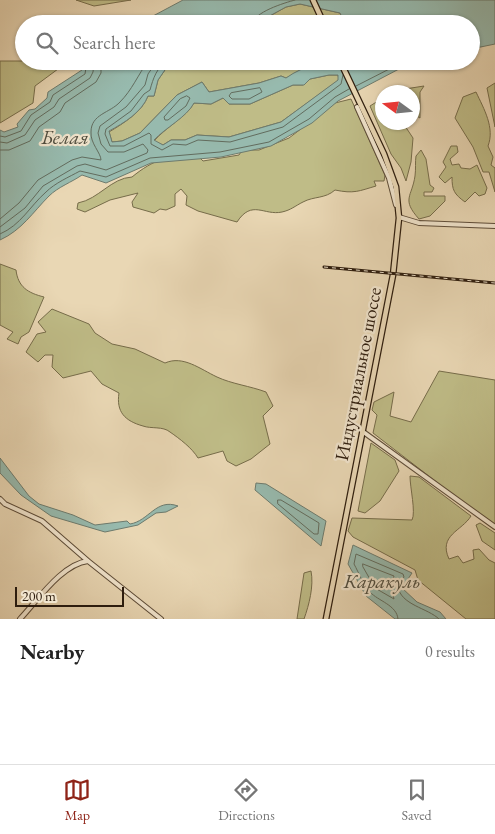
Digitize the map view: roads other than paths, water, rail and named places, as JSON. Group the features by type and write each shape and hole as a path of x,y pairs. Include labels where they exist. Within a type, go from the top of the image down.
{"main road":[{"path":"313,0 320,15"},
{"name":"Индустриальное шоссе","path":"326,619 393,275 399,218 399,202 392,172 344,70"}],"street":[{"path":"357,107 389,178 399,218 420,223 495,226"},
{"path":"362,431 495,527"},
{"path":"0,499 4,504 42,521 88,561 161,619"},
{"path":"20,619 66,569 78,562 88,561"}],"water":[{"path":"183,0 495,0 495,44 480,47 480,15 341,15 340,13 300,4 286,7 271,15 155,15"},
{"name":"Белая","path":"82,70 165,70 158,80 154,96 148,96 137,112 109,131 112,142 122,141 140,133 177,95 202,82 209,92 259,83 281,76 286,78 300,70 397,70 338,101 312,123 271,146 221,157 151,163 106,183 82,175 49,196 21,226 0,240 0,130 4,132 18,127 17,124 29,110 35,109 47,98 48,92","holes":["338,75 338,80 281,122 229,137 197,135 185,140 171,140 163,145 154,140 181,118 194,103 211,104 223,98 229,104 250,104 293,85 304,85 310,79"]},
{"path":"0,458 29,496 39,504 73,515 95,525 127,521 130,524 142,519 158,507 170,504 178,506 166,512 156,513 138,525 105,532 51,516 21,495 0,473"},
{"name":"Каракуль","path":"256,483 266,484 326,521 321,546 255,490"},
{"name":"Каракуль","path":"353,545 412,573 402,588 417,602 440,612 446,619 395,619 366,596 348,564"}],"railway":[{"path":"324,267 495,283"}]}
